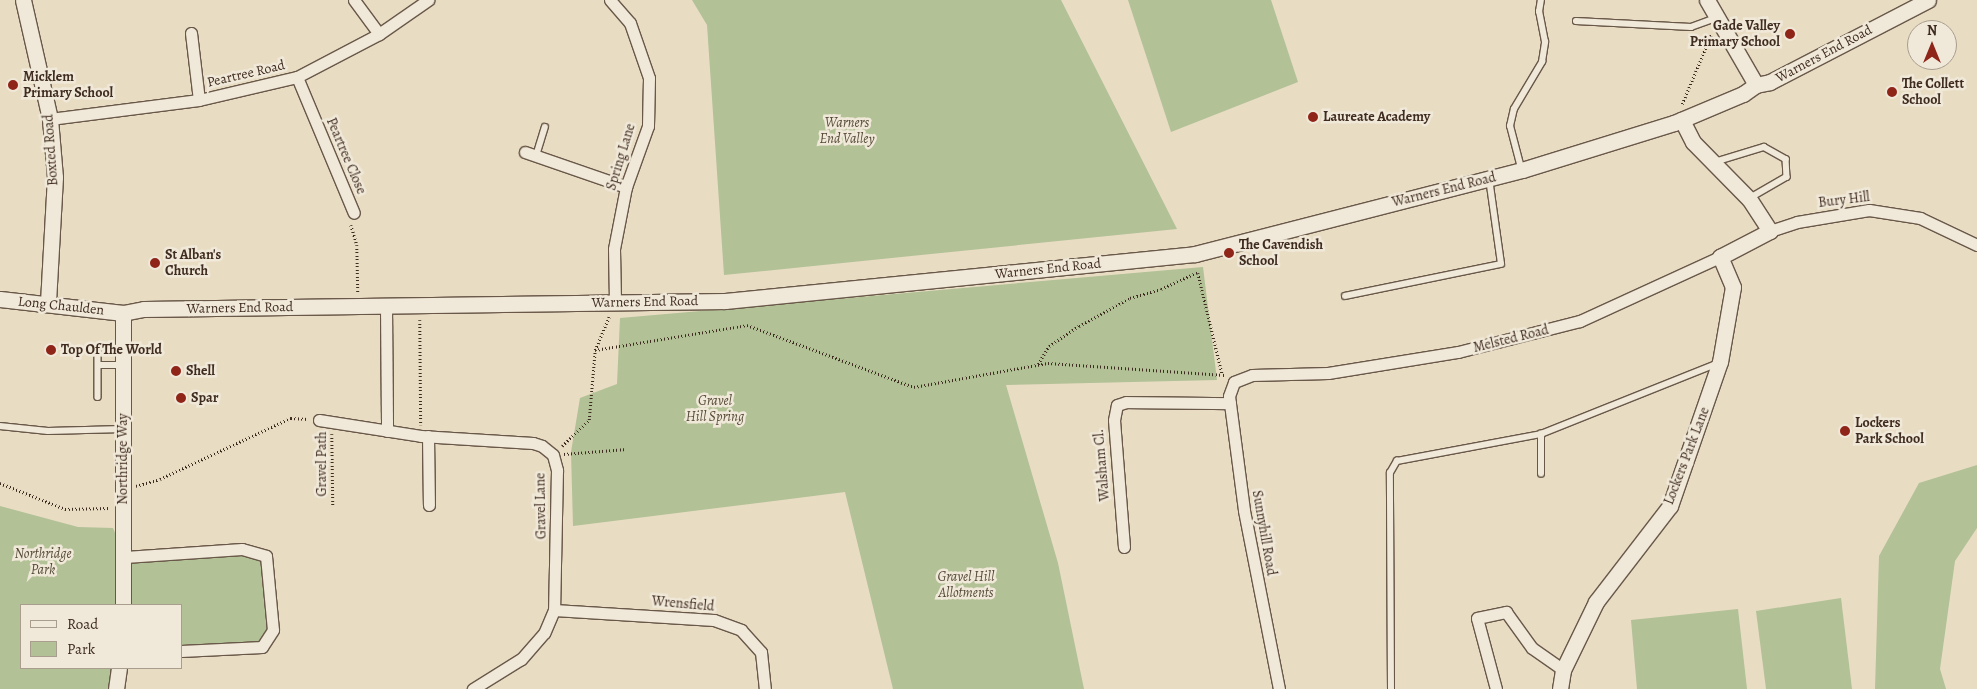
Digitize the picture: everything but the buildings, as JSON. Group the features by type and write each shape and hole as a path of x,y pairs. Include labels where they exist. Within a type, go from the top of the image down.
{"street":[{"name":"Boxted Road","path":"23,0 50,118 55,177 48,303"},
{"path":"354,0 378,34"},
{"name":"Peartree Road","path":"50,118 199,100 297,77 378,34 428,0"},
{"name":"Spring Lane","path":"610,0 630,23 649,78 648,126 626,187 614,249 615,302"},
{"path":"1707,0 1756,85"},
{"name":"Warners End Road","path":"123,313 144,309 725,301 1195,254 1490,179 1678,121 1743,94 1756,85 1770,82 1928,0"},
{"path":"191,33 199,100"},
{"name":"Peartree Close","path":"297,77 354,213"},
{"path":"1678,121 1710,164 1749,199 1770,231"},
{"path":"531,154 626,187"},
{"name":"Bury Hill","path":"1770,231 1797,222 1869,210 1920,218 1977,244"},
{"name":"Melsted Road","path":"1234,382 1252,375 1328,372 1458,352 1580,321 1720,257 1770,231"},
{"name":"Lockers Park Lane","path":"1560,689 1563,670 1596,602 1670,506 1720,362 1733,287 1720,257"},
{"name":"Long Chaulden","path":"0,299 123,313"},
{"path":"386,307 387,431"},
{"name":"Northridge Way","path":"123,313 122,490 125,557 123,604"},
{"name":"Sunnyhill Road","path":"1234,382 1230,403 1244,510 1279,689"},
{"name":"Walsham Cl.","path":"1124,547 1114,420 1118,405 1126,402 1230,403"},
{"name":"Gravel Lane","path":"319,420 424,436 532,443 542,446 553,455 557,470 554,610 544,633 521,659 473,689"},
{"path":"424,436 429,505"},
{"path":"125,557 242,549 266,556 273,630 262,648 182,651"},
{"name":"Wrensfield","path":"554,610 714,620 741,630 761,652 765,689"},
{"path":"1496,689 1477,618 1506,612 1532,648 1563,670"},
{"path":"116,689 119,669"}],"lane":[{"path":"1522,170 1510,126 1514,109 1542,62 1545,42 1539,12 1541,0"},
{"path":"1576,21 1691,27 1718,17"},
{"path":"531,154 545,128"},
{"path":"1710,164 1764,147 1786,159 1787,177 1749,199"},
{"path":"1345,296 1501,264 1490,179"},
{"path":"98,351 98,397"},
{"path":"1391,689 1390,473 1397,461 1541,434 1720,362"},
{"path":"98,365 123,365"},
{"path":"0,426 48,431 123,429"},
{"path":"1541,434 1541,474"}],"path":[{"path":"1678,121 1718,17"},
{"name":"Peartree Close","path":"354,213 350,224 357,245 358,307"},
{"path":"1195,254 1222,373"},
{"path":"1037,365 1049,346 1079,326 1130,298 1161,289 1198,272"},
{"path":"553,455 589,420 595,350 615,302"},
{"path":"419,306 424,436"},
{"path":"595,350 747,325 914,388 1048,363 1222,373 1234,382"},
{"path":"122,490 160,480 292,418 319,420"},
{"name":"Gravel Path","path":"332,422 333,506"},
{"path":"553,455 627,449"},
{"path":"0,483 65,509 111,508"}],"green space":[{"name":"Warners End Valley","path":"692,0 1061,0 1177,229 724,275 707,25"},
{"path":"1128,0 1271,0 1298,82 1171,132"},
{"name":"Gravel Hill Spring","path":"1203,267 1217,380 1006,385 1058,563 1084,689 893,689 845,492 573,526 571,452 580,398 617,384 620,318"},
{"path":"1977,465 1977,528 1955,561 1940,669 1946,689 1875,689 1879,556 1919,483"},
{"name":"Northridge Park","path":"0,506 78,527 113,528 125,557 242,549 266,556 273,630 262,647 182,651 182,604 20,604 20,669 119,669 116,689 0,689"},
{"path":"1841,598 1852,689 1766,689 1756,611"},
{"path":"1738,609 1747,689 1637,689 1631,620"}],"place":[{"name":"Gade Valley Primary School","path":"1790,34"},
{"name":"Micklem Primary School","path":"13,85"},
{"name":"The Collett School","path":"1892,92"},
{"name":"Laureate Academy","path":"1313,117"},
{"name":"The Cavendish School","path":"1229,253"},
{"name":"St Alban's Church","path":"155,263"},
{"name":"Top Of The World","path":"51,350"},
{"name":"Shell","path":"176,371"},
{"name":"Spar","path":"181,398"},
{"name":"Lockers Park School","path":"1845,431"}],"park label":[{"name":"Gravel Hill Allotments","path":"966,586"}]}
